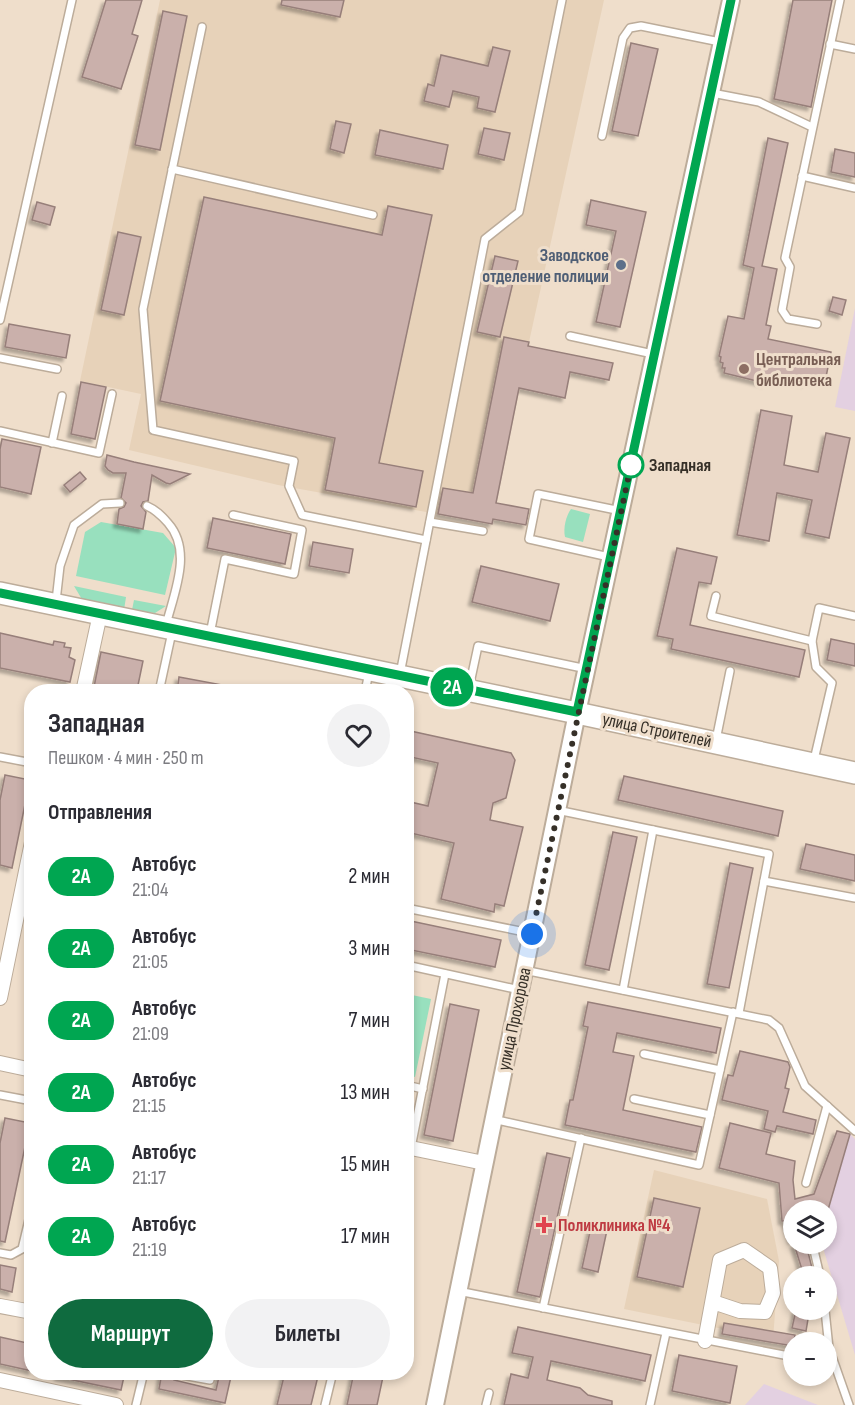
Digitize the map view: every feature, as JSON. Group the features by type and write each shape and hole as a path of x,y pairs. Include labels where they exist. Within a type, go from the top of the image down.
{"main road":[{"name":"улица Строителей","path":"0,593 577,712 855,773"}],"street":[{"name":"улица Прохорова","path":"435,1405 577,712 731,0"},
{"path":"85,684 100,614"},
{"path":"0,998 24,888"},
{"path":"0,1064 24,1068"},
{"path":"414,1149 484,1163"},
{"path":"705,1341 720,1260 744,1250 770,1268 773,1293 765,1312 740,1311 713,1302"},
{"path":"0,1306 24,1310"},
{"path":"0,1380 116,1405"}],"lane":[{"path":"0,320 72,0"},
{"path":"400,676 485,240 519,212 562,0"},
{"path":"817,324 788,318 782,310 790,267 785,258 840,0"},
{"path":"602,136 623,38 630,28 641,26 723,43"},
{"path":"202,27 143,309 153,430 294,461 289,486 302,515 426,540"},
{"path":"830,44 855,49"},
{"path":"712,93 759,102 812,128"},
{"path":"172,169 374,215"},
{"path":"802,176 855,188"},
{"path":"570,336 656,354"},
{"path":"0,358 57,369"},
{"path":"0,431 99,453 112,394"},
{"path":"52,443 62,396"},
{"path":"611,558 529,539 538,494 621,511"},
{"path":"56,604 60,566 74,525 102,504 120,503"},
{"path":"147,506 156,510 176,532 181,547 180,569 160,684"},
{"path":"210,636 225,559 294,574 302,530 233,515"},
{"path":"430,522 483,531"},
{"path":"716,596 711,616 812,641"},
{"path":"813,764 832,683 816,667 812,641 819,608 855,616"},
{"path":"469,690 478,646 587,669"},
{"path":"366,684 369,669"},
{"path":"715,742 730,670"},
{"path":"0,757 24,762"},
{"path":"494,1119 699,1165 720,1070 736,1012 764,881 769,854 557,810"},
{"path":"623,990 653,830"},
{"path":"764,881 855,898"},
{"path":"414,910 532,934"},
{"path":"414,967 520,990"},
{"path":"524,970 769,1020 779,1028 805,1086 855,1131"},
{"path":"414,1127 445,974"},
{"path":"644,1054 720,1070"},
{"path":"414,1087 423,1089"},
{"path":"0,1095 24,1100"},
{"path":"634,1099 710,1115"},
{"path":"806,1183 826,1106"},
{"path":"543,1308 581,1138"},
{"path":"0,1253 11,1255 22,1249 24,1242"},
{"path":"458,1291 783,1355"},
{"path":"650,1405 666,1333"},
{"path":"837,1372 849,1405"},
{"path":"136,1405 142,1380"},
{"path":"325,1405 331,1380"},
{"path":"486,1405 489,1393"}],"shaded area":[{"path":"160,0 604,0 529,342 492,524 278,485 129,450 141,394 80,381"},
{"path":"855,308 855,411 835,407"},
{"path":"850,1134 855,1139 855,1355 837,1295 837,1266 828,1266 825,1254 837,1254 837,1200 831,1200"},
{"path":"654,1170 767,1199 779,1261 773,1339 624,1309"},
{"path":"764,1384 818,1405 745,1405"}],"green space":[{"path":"571,509 590,514 583,542 565,537 565,522"},
{"path":"101,522 163,533 176,548 165,595 76,576 85,532"},
{"path":"74,586 126,597 124,610 83,601"},
{"path":"134,600 166,606 155,613 132,610"},
{"path":"414,995 431,999 414,1077"}],"building":[{"path":"106,0 142,0 132,34 138,36 121,89 82,77"},
{"path":"282,0 344,0 340,17 281,5"},
{"path":"793,0 832,0 811,107 774,99"},
{"path":"163,11 187,16 160,150 135,145"},
{"path":"631,43 658,49 638,136 612,131"},
{"path":"493,47 510,51 495,112 477,108 479,97 453,91 449,107 424,101 428,84 434,86 441,55 488,66"},
{"path":"336,121 351,124 344,153 330,149"},
{"path":"484,128 510,133 504,160 478,154"},
{"path":"380,130 448,145 443,169 375,155"},
{"path":"768,138 788,143 762,266 777,269 766,325 771,326 768,339 831,352 825,382 806,378 805,383 767,376 765,383 724,373 725,368 722,368 723,363 720,362 721,357 719,356 728,316 744,319 754,268 743,265"},
{"path":"835,149 855,153 855,177 831,172"},
{"path":"204,197 382,235 388,206 432,215 379,463 423,471 416,507 325,490 335,438 160,401"},
{"path":"591,200 646,212 620,327 596,322 616,231 586,225"},
{"path":"37,202 55,207 50,225 32,220"},
{"path":"118,232 141,237 124,315 101,310"},
{"path":"495,256 518,261 500,337 477,332"},
{"path":"833,297 846,300 842,315 829,311"},
{"path":"9,324 70,335 66,358 5,347"},
{"path":"504,337 529,342 528,346 613,363 609,380 570,372 565,398 519,388 496,503 529,509 526,525 493,519 492,524 438,514 443,488 473,493"},
{"path":"81,382 106,387 95,439 71,434"},
{"path":"761,410 792,416 784,465 818,472 826,433 850,438 829,538 805,533 812,500 777,493 769,541 737,535"},
{"path":"2,439 41,447 31,494 0,487"},
{"path":"107,455 190,474 170,484 152,475 148,501 143,502 141,506 146,512 143,529 117,524 119,509 126,503 121,498 126,473 113,473 108,470 105,466"},
{"path":"80,472 86,479 70,492 64,485"},
{"path":"213,518 291,534 285,564 207,548"},
{"path":"313,542 353,549 349,573 309,566"},
{"path":"677,548 717,557 711,584 699,582 690,625 805,650 799,677 671,649 673,639 657,636"},
{"path":"481,566 559,584 550,621 472,602"},
{"path":"0,633 53,645 54,641 65,643 64,647 71,648 69,657 75,660 70,682 0,668"},
{"path":"831,639 855,644 855,666 827,660"},
{"path":"101,652 143,661 138,684 95,684"},
{"path":"179,677 217,684 178,684"},
{"path":"414,732 511,753 515,760 506,798 493,803 490,820 523,827 504,906 495,904 494,912 441,899 454,843 414,834 414,803 428,806 438,763 414,758"},
{"path":"5,775 24,779 24,809 12,868 0,865 0,800"},
{"path":"624,776 783,811 778,836 618,800"},
{"path":"613,832 637,837 609,970 585,965"},
{"path":"806,844 855,855 855,881 800,869"},
{"path":"730,863 753,868 729,988 707,984"},
{"path":"414,922 501,940 495,967 414,951"},
{"path":"588,1002 721,1028 716,1053 617,1033 613,1052 634,1056 623,1110 702,1127 696,1152 565,1125 570,1100 573,1100 588,1027 583,1026"},
{"path":"450,1004 479,1010 453,1141 424,1135"},
{"path":"740,1051 788,1062 790,1067 785,1088 789,1089 783,1112 816,1120 813,1134 777,1126 775,1132 764,1129 768,1111 722,1100 728,1075 733,1076"},
{"path":"5,1118 24,1122 24,1152 5,1242 0,1241 0,1143"},
{"path":"730,1123 771,1133 766,1154 795,1161 793,1180 795,1199 814,1194 837,1131 850,1134 831,1200 783,1200 783,1221 779,1183 719,1168"},
{"name":"Поликлиника №4","path":"547,1153 570,1158 540,1297 517,1292"},
{"path":"654,1198 700,1208 683,1287 637,1277"},
{"path":"591,1227 607,1230 598,1272 582,1268"},
{"path":"797,1254 808,1254 812,1266 801,1266"},
{"path":"0,1265 16,1268 12,1292 0,1289"},
{"path":"794,1320 808,1320 806,1331 792,1328"},
{"path":"724,1323 783,1333 783,1344 722,1334"},
{"path":"518,1327 651,1355 645,1381 551,1361 547,1380 580,1388 588,1395 612,1401 612,1405 504,1405 511,1374 528,1378 533,1357 512,1353"},
{"path":"0,1337 24,1342 24,1369 0,1364"},
{"path":"679,1355 737,1366 730,1403 672,1391"},
{"path":"73,1380 123,1380 121,1390"},
{"path":"161,1380 174,1380 216,1390 218,1380 230,1380 225,1403 159,1389"},
{"path":"283,1380 317,1380 311,1405 277,1405"},
{"path":"352,1380 382,1380 377,1405 347,1405"}],"bus line":[{"name":"2А","path":"0,593 577,712 731,0"}],"place":[{"name":"Заводское отделение полиции","path":"621,265"},
{"name":"Центральная библиотека","path":"744,369"},
{"name":"Западная","path":"631,465"},
{"name":"Поликлиника №4","path":"544,1225"}],"route":[{"path":"532,934 577,712 631,465"}]}
